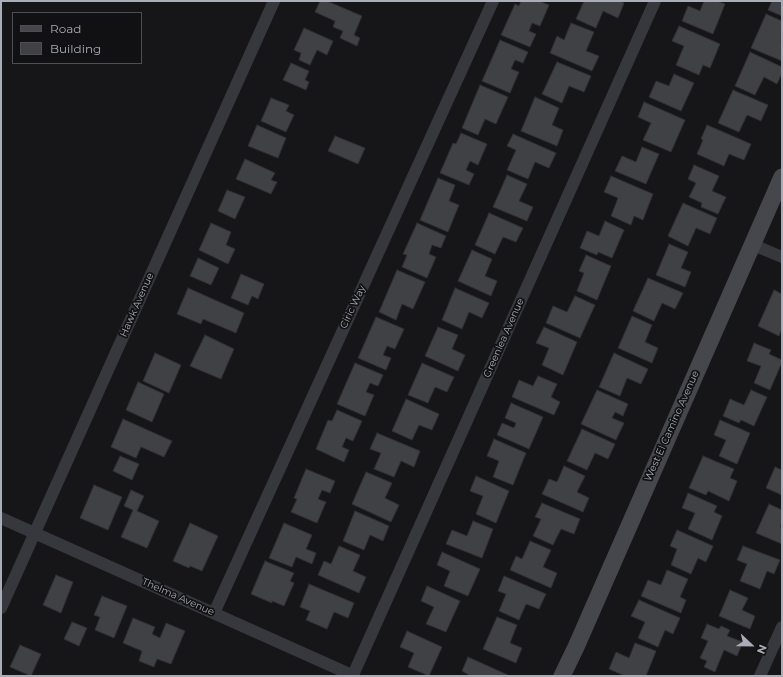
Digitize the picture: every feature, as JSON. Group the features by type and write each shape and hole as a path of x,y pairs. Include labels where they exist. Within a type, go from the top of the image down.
{"main road":[{"name":"West El Camino Avenue","path":"562,676 576,647 751,244 782,177"}],"street":[{"name":"Hawk Avenue","path":"1,608 274,1"},
{"name":"Ciric Way","path":"214,613 493,1"},
{"name":"Greenlea Avenue","path":"354,676 655,1"},
{"path":"751,244 782,257"},
{"name":"Thelma Avenue","path":"1,518 354,676"},
{"path":"760,676 782,627"}],"building":[{"path":"320,1 327,1 362,16 354,35 360,38 357,46 340,38 343,31 333,27 335,21 315,12"},
{"path":"521,1 539,1 549,5 540,26 532,23 529,31 536,34 530,47 501,35 515,4 519,6"},
{"path":"584,1 620,1 624,3 618,18 603,11 596,28 576,19"},
{"path":"704,1 717,1 725,4 713,34 682,21 688,6 700,11"},
{"path":"772,1 782,1 782,16 768,10"},
{"path":"766,14 782,21 782,61 751,48"},
{"path":"571,23 594,32 586,51 599,56 592,71 550,53 557,36 564,40"},
{"path":"679,26 720,44 710,68 703,65 699,75 676,65 684,46 672,41"},
{"path":"304,28 333,41 327,55 317,50 310,65 299,60 301,53 294,50"},
{"path":"500,40 528,52 523,63 515,60 511,69 519,72 510,93 482,81"},
{"path":"750,52 782,67 782,73 777,84 764,77 755,95 735,86"},
{"path":"557,62 591,76 584,92 569,86 562,103 542,94"},
{"path":"291,63 309,71 305,80 309,82 306,90 283,80"},
{"path":"674,74 694,83 681,111 649,97 656,81 669,86"},
{"path":"480,85 508,97 496,124 485,119 478,135 462,128"},
{"path":"733,90 768,105 761,121 747,115 739,132 718,123"},
{"path":"535,97 559,108 552,125 563,130 557,146 521,131"},
{"path":"271,98 289,105 286,111 294,115 286,132 261,121"},
{"path":"644,102 685,120 671,152 643,140 651,123 638,117"},
{"path":"257,125 286,138 278,158 248,146"},
{"path":"707,125 751,144 744,160 729,154 724,166 697,154"},
{"path":"461,133 487,144 478,165 470,161 466,170 474,174 469,185 440,173 453,143 456,144"},
{"path":"513,134 556,153 549,168 535,162 528,179 507,170 516,150 507,146"},
{"path":"335,136 365,148 358,164 328,151"},
{"path":"642,147 659,154 646,184 615,171 622,156 636,162"},
{"path":"245,159 275,173 271,180 277,182 271,194 236,179"},
{"path":"694,165 719,176 712,191 726,197 718,214 701,207 702,203 689,197 696,183 688,179"},
{"path":"507,175 527,184 519,201 533,207 527,221 493,207"},
{"path":"611,176 653,194 643,220 634,216 631,225 611,216 618,198 604,192"},
{"path":"438,178 455,185 449,201 459,205 448,232 420,220"},
{"path":"227,190 245,197 235,219 218,211"},
{"path":"683,203 717,218 710,234 696,228 688,246 668,236"},
{"path":"489,213 523,228 516,242 503,237 495,254 475,245"},
{"path":"605,221 624,230 612,258 598,252 597,255 580,248 587,231 599,236"},
{"path":"211,223 231,232 226,245 235,249 228,264 199,250"},
{"path":"417,223 446,236 441,248 432,245 429,254 436,257 427,278 402,267 407,255 403,254"},
{"path":"669,244 688,252 681,268 691,272 685,287 656,275"},
{"path":"472,250 492,259 485,276 497,281 491,296 458,281"},
{"path":"586,255 611,266 597,300 577,291 584,273 579,271"},
{"path":"198,258 219,268 211,285 190,276"},
{"path":"397,270 425,282 413,309 402,304 396,320 379,312"},
{"path":"241,274 264,284 258,299 252,296 248,305 231,298"},
{"path":"648,278 683,293 675,309 662,303 654,321 633,311"},
{"path":"188,288 244,313 236,333 203,319 201,324 177,314"},
{"path":"455,288 489,303 482,318 469,312 462,329 442,320"},
{"path":"774,290 782,294 782,328 779,336 758,326"},
{"path":"575,296 595,305 580,338 546,323 553,306 567,312"},
{"path":"632,316 652,325 645,342 658,348 652,363 618,348"},
{"path":"376,317 404,329 395,349 387,346 383,355 391,358 386,370 358,358"},
{"path":"438,327 458,335 452,349 465,355 458,371 425,356"},
{"path":"544,327 577,342 563,375 542,365 549,348 536,343"},
{"path":"205,335 234,349 221,379 190,366"},
{"path":"754,343 771,350 769,354 782,360 770,390 754,383 761,366 747,361"},
{"path":"155,353 181,365 169,393 143,381"},
{"path":"614,353 648,369 641,384 627,378 620,396 599,387"},
{"path":"355,363 383,375 378,386 370,383 366,392 374,395 365,416 337,404"},
{"path":"422,363 454,377 447,392 435,387 428,403 408,395"},
{"path":"538,376 557,384 551,397 560,402 554,415 512,397 519,380 533,386"},
{"path":"138,382 164,394 152,422 126,410"},
{"path":"597,390 628,404 623,416 615,412 612,418 624,423 616,440 581,424"},
{"path":"751,390 767,397 754,426 741,420 739,423 723,416 730,399 744,405"},
{"path":"406,399 439,414 432,430 419,425 412,440 392,431"},
{"path":"511,403 543,417 529,449 497,435 502,423 514,428 516,423 505,418"},
{"path":"337,410 362,421 353,441 346,438 342,447 349,450 344,462 316,449 328,420 332,421"},
{"path":"123,419 172,441 164,457 141,447 136,458 111,447"},
{"path":"720,420 750,433 737,464 719,456 726,440 714,435"},
{"path":"582,429 615,444 608,459 595,453 587,470 567,461"},
{"path":"377,433 420,451 414,467 401,461 394,477 374,469 381,453 370,449"},
{"path":"494,439 526,453 513,485 493,477 499,461 487,456"},
{"path":"120,456 139,464 132,480 113,471"},
{"path":"703,456 734,469 730,478 737,481 729,501 708,491 706,495 689,488"},
{"path":"564,466 585,476 577,492 589,498 583,512 542,494 549,479 557,482"},
{"path":"775,467 782,470 782,495 766,488"},
{"path":"306,469 335,481 330,493 322,490 318,499 326,502 317,523 291,512 297,499 294,498"},
{"path":"366,472 392,483 385,498 399,505 391,522 352,504"},
{"path":"476,476 509,491 496,523 476,514 483,496 470,491"},
{"path":"94,485 122,497 108,530 80,518"},
{"path":"131,490 144,496 137,511 159,521 147,548 121,537 133,510 124,506"},
{"path":"688,493 717,506 714,512 722,516 712,540 688,529 695,513 682,508"},
{"path":"542,503 580,519 574,534 561,529 553,545 533,536 541,519 535,517"},
{"path":"769,504 782,510 782,522 780,527 782,528 782,544 756,533"},
{"path":"355,511 389,526 383,541 370,535 364,550 343,541"},
{"path":"473,521 493,529 482,558 446,544 452,530 467,536"},
{"path":"190,523 218,536 202,571 190,566 189,568 173,561"},
{"path":"284,523 312,535 306,549 316,553 312,564 296,557 292,567 269,558"},
{"path":"677,530 713,546 706,562 698,558 691,574 671,565 677,549 670,546"},
{"path":"530,541 551,550 543,567 557,573 551,588 510,570 516,556 522,559"},
{"path":"339,546 360,555 353,571 366,577 359,593 318,575 324,561 331,564"},
{"path":"743,546 780,560 774,574 767,571 760,589 740,581 747,564 737,560"},
{"path":"442,552 480,569 468,596 444,586 450,571 437,565"},
{"path":"265,561 294,573 290,581 294,583 284,606 272,601 272,603 251,594"},
{"path":"667,570 688,579 680,597 686,600 681,613 641,596 648,580 661,585"},
{"path":"56,575 73,582 61,613 43,605"},
{"path":"504,576 546,594 539,609 526,604 519,620 499,611 506,594 498,591"},
{"path":"309,584 354,603 348,618 334,612 327,629 306,620 310,611 300,607"},
{"path":"427,586 460,601 446,632 426,624 434,607 421,601"},
{"path":"730,590 748,598 742,610 755,616 750,629 719,616"},
{"path":"102,596 127,606 114,638 95,630 100,617 94,615"},
{"path":"639,600 680,618 673,634 665,630 658,647 638,638 645,622 631,616"},
{"path":"497,617 517,625 510,643 522,648 516,663 483,649"},
{"path":"133,618 155,627 152,634 160,638 166,623 185,631 171,664 157,659 154,667 139,661 142,651 123,643"},
{"path":"72,622 87,628 79,646 64,639"},
{"path":"707,624 719,629 721,626 730,630 727,636 743,642 737,656 724,650 715,672 704,667 707,661 700,658 708,641 701,638"},
{"path":"407,631 442,647 429,676 408,667 414,653 400,647"},
{"path":"635,643 656,651 646,676 625,676 609,669 616,652 629,658"},
{"path":"20,645 41,654 31,676 10,667"},
{"path":"468,657 508,676 468,676 469,675 462,671"}]}
